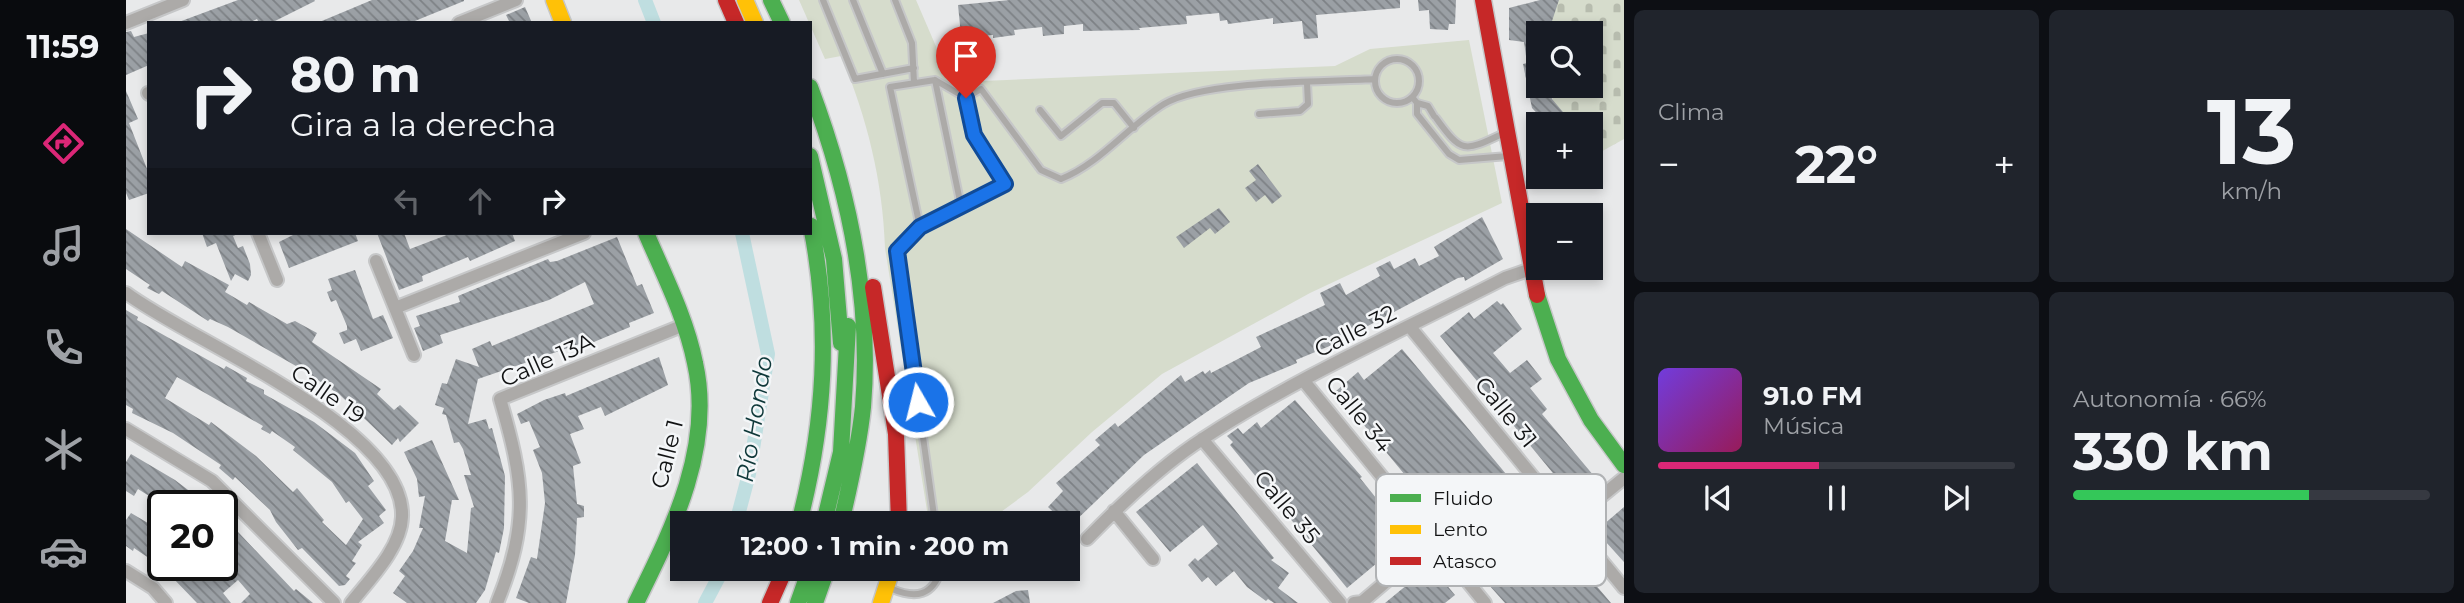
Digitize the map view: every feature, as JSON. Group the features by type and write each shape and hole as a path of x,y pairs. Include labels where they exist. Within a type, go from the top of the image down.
{"main road":[{"path":"554,0 562,21"},
{"path":"726,0 735,21"},
{"path":"745,0 754,21"},
{"path":"757,0 766,21"},
{"path":"771,0 781,21"},
{"path":"1483,0 1526,242"},
{"path":"812,92 850,180 867,253 897,440 900,511"},
{"path":"812,130 839,218 846,272 849,344 841,452 827,511"},
{"path":"835,150 854,244 864,345 861,425 843,511"},
{"path":"812,165 834,259 841,344 823,492 816,511"},
{"path":"802,511 821,419 825,380 822,292 812,234"},
{"name":"Calle 1","path":"636,603 658,559 700,430 699,384 684,325 647,235"},
{"path":"1533,280 1558,359 1591,420 1624,465"},
{"path":"770,603 780,581"},
{"path":"784,603 792,581"},
{"path":"798,603 806,581"},
{"path":"815,603 823,581"},
{"path":"881,603 889,581"}],"street":[{"path":"126,23 183,0"},
{"path":"464,21 516,0"},
{"path":"260,235 277,280"},
{"path":"395,308 579,235"},
{"path":"376,261 414,355"},
{"name":"Calle 32","path":"1087,539 1114,512 1202,439 1303,380 1505,278 1526,271"},
{"name":"Calle 19","path":"126,293 324,410 381,463 399,489 402,519 388,553 351,603"},
{"name":"Calle 13A","path":"497,603 513,563 521,513 517,458 500,399 684,325"},
{"name":"Calle 31","path":"1410,327 1531,474"},
{"name":"Calle 34","path":"1303,380 1381,474"},
{"path":"126,429 212,481 334,603"},
{"name":"Calle 35","path":"1202,439 1340,603"},
{"path":"1606,493 1624,478"},
{"path":"1114,512 1153,559"},
{"name":"Calle 31","path":"1606,566 1624,588"},
{"path":"126,571 153,588 166,603"},
{"path":"1354,603 1362,602 1381,586"},
{"name":"Calle 34","path":"1472,586 1485,603"}],"lane":[{"path":"823,0 855,79 914,68"},
{"path":"853,0 883,74"},
{"path":"895,0 912,43 914,83"},
{"path":"1506,132 1480,144 1464,147 1455,144 1427,106 1415,100 1400,104 1387,102 1377,92 1375,79 1382,65 1388,61 1396,59 1410,63 1416,69 1419,84 1415,100 1417,114 1449,154 1466,160 1510,156"},
{"path":"966,98 981,89 1041,170 1061,179 1078,172 1164,104 1192,91 1375,79"},
{"path":"936,80 961,206"},
{"path":"920,227 890,87 936,80 966,98 974,135 1005,184 920,227 901,244 897,259 933,511"},
{"path":"1259,114 1300,111 1308,104 1307,83"},
{"path":"1040,110 1061,136 1102,103 1114,103 1134,128"},
{"path":"1449,154 1455,144"},
{"path":"887,587 908,596 926,592 937,581"}],"green space":[{"path":"799,0 916,0 944,65 957,67 960,82 1335,66 1370,49 1469,40 1502,203 1310,293 1162,374 1092,432 1028,492 1002,511 927,511 872,150 859,102 841,56 825,59 812,30 812,21 808,21"},
{"path":"1551,0 1624,0 1624,139 1603,151 1603,112 1561,112 1552,98 1603,98 1603,21 1547,21"}],"building":[{"path":"238,0 315,1 275,21 181,21"},
{"path":"372,0 464,0 415,21 322,21"},
{"path":"1010,0 1400,0 1400,8 1316,15 1318,38 1304,39 1302,21 1273,24 1273,18 1228,24 1227,20 1220,21 1219,13 1186,16 1187,24 1139,28 1140,30 1083,31 1083,24 1064,26 1064,34 1043,36 1042,27 1014,30 1015,35 993,38 993,35 981,36 981,33 961,35 958,5"},
{"path":"1418,0 1456,0 1455,24 1449,24 1448,30 1430,29 1429,10 1419,11"},
{"path":"1540,0 1559,0 1552,21 1526,21 1526,56 1524,42 1509,40 1509,8"},
{"path":"525,7 531,21 509,21 506,15"},
{"path":"131,31 134,37 147,34 147,66 126,75 126,32"},
{"path":"126,91 138,119 129,123 147,169 147,194 129,200 126,193"},
{"path":"1530,98 1552,98 1563,112 1536,112"},
{"path":"1258,164 1282,196 1272,204 1265,195 1256,202 1245,188 1256,180 1249,171"},
{"path":"1219,208 1230,222 1215,234 1210,228 1184,248 1176,237"},
{"path":"1482,217 1503,259 1465,281 1464,277 1458,278 1332,345 1296,360 1297,363 1249,383 1144,455 1080,516 1080,511 1052,511 1048,507 1063,491 1056,483 1100,445 1095,440 1115,423 1118,427 1181,375 1185,382 1203,371 1205,374 1210,370 1211,373 1261,347 1256,337 1325,305 1320,293 1340,283 1346,295 1380,276 1376,268 1390,261 1394,269 1415,258 1419,266 1439,256 1434,247"},
{"path":"126,229 182,267 185,261 229,285 225,292 247,305 249,302 287,324 295,321 317,333 312,342 381,389 377,394 394,410 400,405 419,423 400,442 398,438 392,445 340,395 303,370 228,327 210,319 208,321 162,291 159,294 147,288 150,285 126,269"},
{"path":"203,235 235,235 233,236 238,248 243,246 250,264 251,275 248,281 235,274 231,281 216,243 207,247"},
{"path":"293,235 356,235 358,241 289,268 279,242"},
{"path":"378,235 405,235 410,249 447,235 513,235 515,241 470,261 468,257 422,276 423,281 399,290"},
{"path":"617,237 637,286 642,284 654,313 629,323 630,327 589,344 588,341 478,379 468,424 486,419 489,429 492,428 505,476 504,528 499,553 496,552 485,590 476,603 407,603 393,593 405,576 399,571 413,551 423,528 419,528 425,496 419,497 417,479 404,452 432,440 459,500 452,500 445,541 467,553 471,508 474,507 464,475 471,475 463,449 459,442 454,443 446,415 442,414 444,408 435,405 442,383 447,384 456,359 479,367 472,349 490,341 492,346 594,304 585,282 549,300 440,335 443,343 423,351 414,328 420,326 416,316 460,302 458,296 548,259 550,262 557,261"},
{"path":"355,270 373,319 383,315 393,338 361,351 356,339 344,344 339,333 347,330 347,326 336,300 331,302 327,292 332,290 328,279"},
{"path":"1497,301 1501,305 1503,303 1522,329 1493,353 1510,373 1527,360 1542,379 1530,388 1547,409 1542,414 1592,474 1554,474 1440,336 1469,312 1474,319"},
{"path":"126,310 138,317 137,320 224,369 226,366 247,378 246,381 264,390 264,394 314,422 355,453 374,481 368,486 386,510 379,516 384,523 358,542 362,545 352,561 356,563 346,576 350,579 345,585 339,586 302,548 298,550 270,510 235,477 233,480 219,468 221,465 173,433 132,413 133,409 126,405","holes":["177,377 263,426 261,429 270,434 272,431 295,447 293,450 332,482 346,503 349,501 363,519 346,545 322,522 324,520 297,488 293,492 256,456 211,422 209,425 165,398"]},
{"path":"1402,349 1506,474 1404,474 1336,391 1358,372 1364,380"},
{"path":"659,357 668,385 605,416 601,407 578,416 584,429 570,434 581,463 573,466 577,504 584,506 584,517 577,518 575,555 566,603 529,603 516,598 531,557 537,559 545,503 542,473 533,450 540,447 529,421 521,424 517,414 544,400 565,393 566,396"},
{"path":"1295,400 1362,477 1360,478 1376,498 1376,564 1347,588 1230,445 1233,442 1227,436 1238,428 1243,434 1257,422 1261,428"},
{"path":"131,454 188,490 147,490 147,495 138,489 134,496 126,491 126,462"},
{"path":"1197,463 1274,558 1271,560 1289,573 1278,588 1298,603 1274,603 1268,599 1266,601 1247,587 1234,571 1216,586 1208,577 1202,582 1188,565 1195,558 1198,561 1218,544 1203,525 1170,552 1136,512"},
{"path":"1624,507 1624,562 1606,542 1606,522"},
{"path":"131,513 147,522 147,557 126,546 126,520"},
{"path":"238,532 294,591 296,589 313,603 241,603 250,594 238,580"},
{"path":"176,581 237,581 223,593 231,603 197,603"},
{"path":"1406,586 1448,586 1455,595 1445,603 1385,603"},
{"path":"1490,586 1597,586 1611,603 1505,603"},
{"path":"1028,590 1030,603 993,603 1016,591"}],"waterway":[{"name":"Río Hondo","path":"645,0 653,21"},
{"name":"Río Hondo","path":"739,511 749,474 768,354 742,235"},
{"name":"Río Hondo","path":"705,603 717,581"}],"traffic: fast":[{"path":"771,0 781,21"},
{"path":"812,92 846,204 864,325 863,407 857,451 844,511"},
{"path":"812,165 834,259 841,343"},
{"path":"802,511 815,449 822,375 821,301 812,232"},
{"path":"636,603 663,547 686,487 699,426 699,394 691,346 674,297 647,235"},
{"path":"1537,295 1558,359 1591,420 1624,465"},
{"path":"827,511 841,452 848,326"},
{"path":"798,603 806,581"},
{"path":"815,603 823,581"}],"traffic: slow":[{"path":"554,0 562,21"},
{"path":"745,0 754,21"},
{"path":"881,603 888,581"}],"traffic: jam":[{"path":"726,0 735,21"},
{"path":"1483,0 1537,295"},
{"path":"873,287 896,434 899,511"},
{"path":"770,603 780,581"}],"route":[{"path":"918,402 897,251 920,227 1005,184 974,135 966,98"}]}
